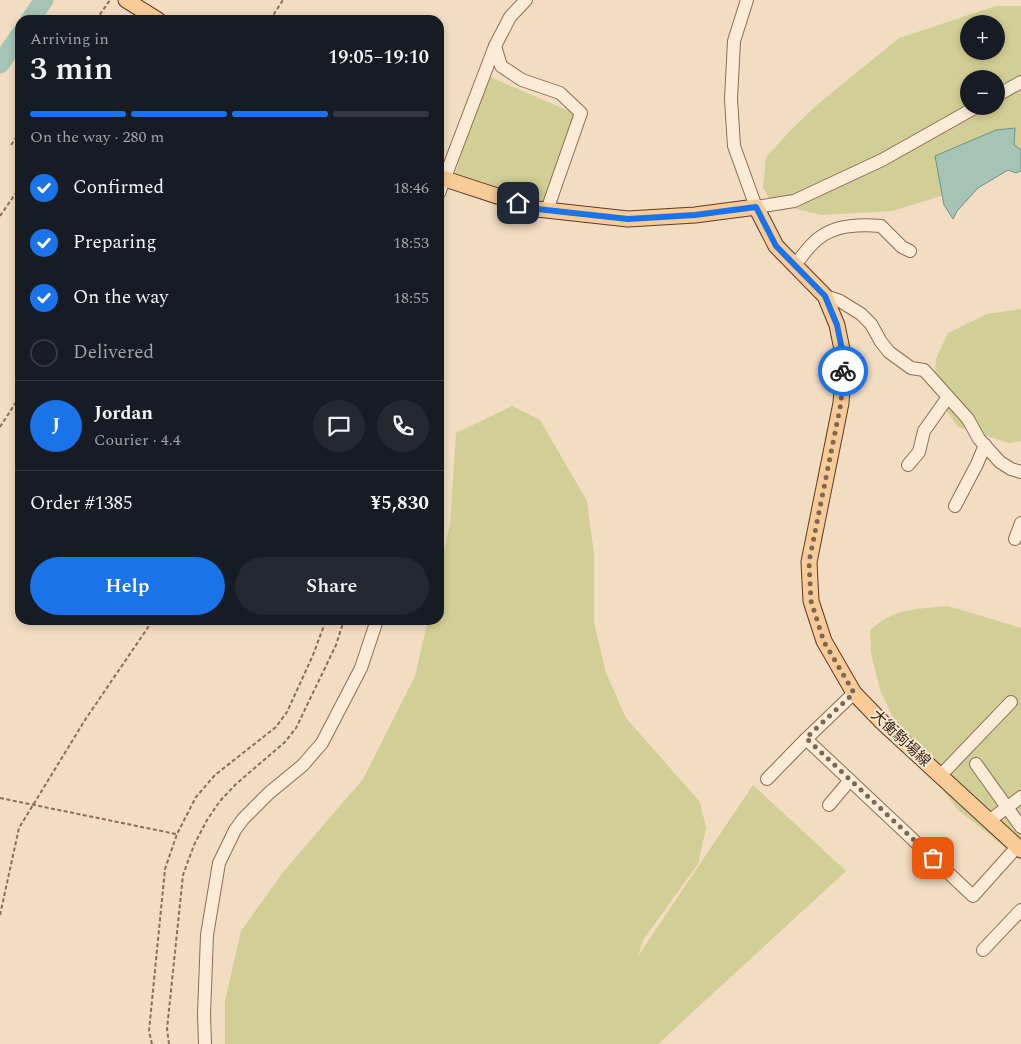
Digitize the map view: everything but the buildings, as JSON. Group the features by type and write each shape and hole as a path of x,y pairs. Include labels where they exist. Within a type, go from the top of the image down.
{"main road":[{"path":"126,0 150,15"},
{"path":"444,185 537,209 628,219 695,215 756,207"},
{"name":"大衡駒場線","path":"756,207 776,246 825,296 837,325 844,359 841,403 809,562 811,601 824,642 854,693 883,723 990,820 1019,849"}],"street":[{"path":"444,176 494,46 510,17 526,0"},
{"path":"747,0 734,41 731,98 734,146 756,207 794,201 882,160 962,115"},
{"path":"494,46 501,66 522,80 560,93 581,112 547,210"},
{"path":"1005,91 1021,82"},
{"path":"794,266 818,239 833,230 865,225 880,226 902,248 910,250"},
{"path":"825,296 840,301 861,314 871,324 889,352 910,368 924,370 968,419 979,439 1000,462 1011,469 1021,472"},
{"path":"908,464 919,452 924,431 948,397"},
{"path":"955,506 985,445"},
{"path":"1015,539 1021,523"},
{"path":"204,1044 207,935 219,863 235,830 247,814 303,765 322,743 361,668 376,625"},
{"path":"767,779 806,738 854,693"},
{"path":"941,775 1011,702"},
{"path":"806,738 973,896 1019,849"},
{"path":"976,764 1021,827"},
{"path":"829,805 850,780"},
{"path":"990,820 1021,797"},
{"path":"983,950 1021,910"}],"path":[{"path":"100,15 110,0"},
{"path":"273,15 283,0"},
{"path":"12,145 15,140"},
{"path":"0,216 15,194"},
{"path":"0,427 15,404"},
{"path":"0,916 19,828 85,720 149,625"},
{"path":"152,1044 149,1031 165,869 177,834 196,797 215,775 276,728 287,712 313,655 324,625"},
{"path":"0,798 177,834"}],"shaded area":[{"path":"996,6 1021,6 1021,160 958,191 892,211 822,215 771,203 763,187 766,157 818,104 899,38 960,18 960,60 1005,60 1005,15 969,15"},
{"path":"488,76 576,114 545,203 454,176"},
{"path":"1015,128 1014,145 1021,150 1021,171 1016,173 1008,170 978,188 957,211 953,219 944,205 935,156 996,130"},
{"path":"1021,309 1021,441 1009,443 958,427 944,407 935,379 936,359 948,333 987,314"},
{"path":"512,406 540,420 587,501 594,554 594,623 606,673 626,718 700,802 706,828 698,864 643,940 638,956 753,785 846,871 658,1044 225,1044 225,1001 241,931 284,871 363,779 415,676 427,625 444,625 444,550 450,524 456,433"},
{"path":"948,606 1021,628 1021,860 958,810 903,738 880,690 871,653 870,630 888,617 906,611"}],"waterway":[{"path":"34,15 44,0"},
{"path":"0,64 15,42"}],"way so far":[{"path":"843,371 841,403 809,562 811,601 824,642 854,693 806,738 933,858"}],"route":[{"path":"518,203 537,209 628,219 695,215 756,207 776,246 825,296 837,325 844,359 843,371"}]}
